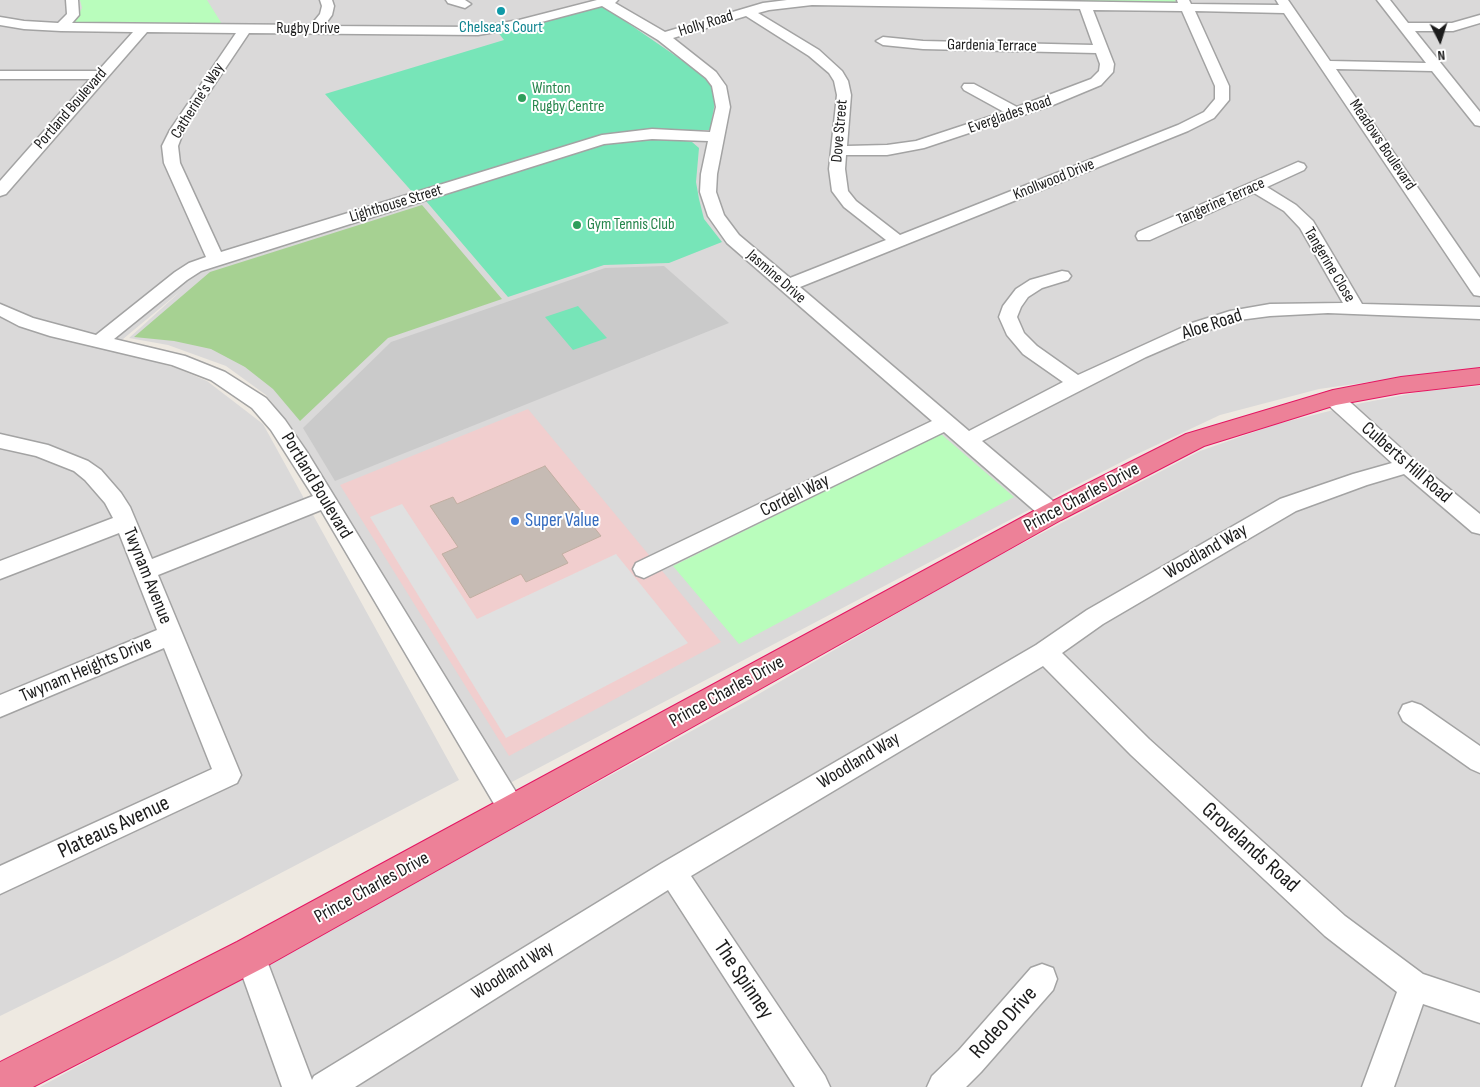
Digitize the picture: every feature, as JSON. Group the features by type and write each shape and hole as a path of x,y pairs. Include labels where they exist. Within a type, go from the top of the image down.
{"highway":[{"name":"Prince Charles Drive","path":"0,1083 250,955 1052,513 1195,440 1333,398 1401,385 1480,376"}],"street":[{"path":"61,27 73,15 72,0"},
{"path":"315,30 326,15 328,6 326,0"},
{"path":"452,0 466,4"},
{"path":"1383,0 1480,122"},
{"name":"Rugby Drive","path":"0,21 24,25 61,27 483,30 548,12 608,1"},
{"name":"Jasmine Drive","path":"608,1 663,37 705,69 719,86 723,107 708,183 712,209 720,224 733,239 1052,513"},
{"name":"Holly Road","path":"663,37 748,12 803,1 920,1 1085,5 1285,5"},
{"name":"Knollwood Drive","path":"786,286 1183,128 1209,115 1222,100 1222,86 1185,4"},
{"name":"Everglades Road","path":"838,151 887,150 919,145 1077,91 1101,78 1106,72 1107,67 1085,5"},
{"name":"Meadows Boulevard","path":"1285,5 1480,291"},
{"name":"Dove Street","path":"748,12 808,49 835,71 841,81 844,95 837,176 842,196 858,211 898,241"},
{"path":"1404,26 1453,27 1480,19"},
{"name":"Portland Boulevard","path":"0,191 143,28"},
{"name":"Catherine's Way","path":"216,259 172,163 170,146 176,130 245,29"},
{"name":"Gardenia Terrace","path":"883,41 923,45 1102,49"},
{"path":"1328,66 1436,67"},
{"path":"0,74 101,75"},
{"path":"969,87 1017,113"},
{"name":"Lighthouse Street","path":"100,341 181,276 196,267 216,259 602,140 652,134 716,137"},
{"name":"Tangerine Terrace","path":"1144,236 1298,167"},
{"name":"Tangerine Close","path":"1255,186 1285,204 1307,225 1355,308"},
{"path":"1062,276 1036,284 1022,293 1012,306 1008,317 1012,329 1030,350 1076,383"},
{"name":"Aloe Road","path":"968,440 1076,383 1139,353 1218,320 1236,315 1278,310 1355,308 1480,313"},
{"name":"Portland Boulevard","path":"0,309 41,328 178,360 218,376 248,393 264,408 300,457 324,500 513,810"},
{"name":"Culberts Hill Road","path":"1333,398 1408,466 1480,526"},
{"name":"Cordell Way","path":"644,569 946,422"},
{"name":"Twynam Avenue","path":"0,441 41,450 81,466 104,485 113,498 125,522 228,776"},
{"name":"Woodland Way","path":"325,1087 672,872 1045,652 1095,617 1288,505 1361,479 1408,466"},
{"path":"144,571 324,500"},
{"path":"0,570 125,522"},
{"name":"Twynam Heights Drive","path":"0,706 171,635"},
{"name":"Grovelands Road","path":"1045,652 1140,747 1335,926 1414,986 1480,1008"},
{"path":"1412,713 1480,761"},
{"name":"Plateaus Avenue","path":"0,880 228,776"},
{"name":"The Spinney","path":"672,872 814,1087"},
{"path":"250,955 298,1087"},
{"name":"Rodeo Drive","path":"943,1087 970,1061 1042,980"},
{"path":"1378,1087 1414,986"}],"shaded area":[{"path":"0,0 1480,0 1480,369 1441,372 1319,389 1220,415 1133,456 1023,513 510,783 296,433 266,395 226,366 168,345 129,338 182,290 111,349 176,368 207,381 263,424 459,780 118,958 0,1016"},
{"path":"664,266 729,323 335,481 303,428 391,342 605,268"},
{"path":"1480,386 1480,1087 40,1087 750,699 977,567 1200,451 1277,424 1362,403 1425,391"},
{"path":"528,409 721,642 509,756 340,485"},
{"path":"402,504 477,619 616,554 688,643 506,738 370,517"}],"green space":[{"path":"80,0 207,0 222,24 74,23 82,8"},
{"path":"960,0 1175,0 1177,4"},
{"name":"Winton Rugby Centre","path":"603,6 694,69 711,84 715,102 710,130 644,130 603,136 415,195 325,94 504,40 497,31"},
{"name":"Gym Tennis Club","path":"646,140 680,140 692,142 699,148 696,182 699,199 704,219 722,242 669,263 604,265 508,297 426,201 600,145"},
{"path":"422,205 502,299 388,338 300,421 273,389 245,367 211,349 174,341 134,337 210,272"},
{"path":"578,306 607,338 573,350 545,317"},
{"path":"941,434 1014,497 739,644 673,566"}],"building":[{"name":"Super Value","path":"545,466 601,536 562,554 568,563 526,582 521,574 470,598 442,554 458,547 430,506 453,497 457,504"}],"place":[{"name":"Chelsea's Court","path":"501,11"},
{"name":"Winton Rugby Centre","path":"522,98"},
{"name":"Gym Tennis Club","path":"577,225"},
{"name":"Super Value","path":"515,521"}]}
